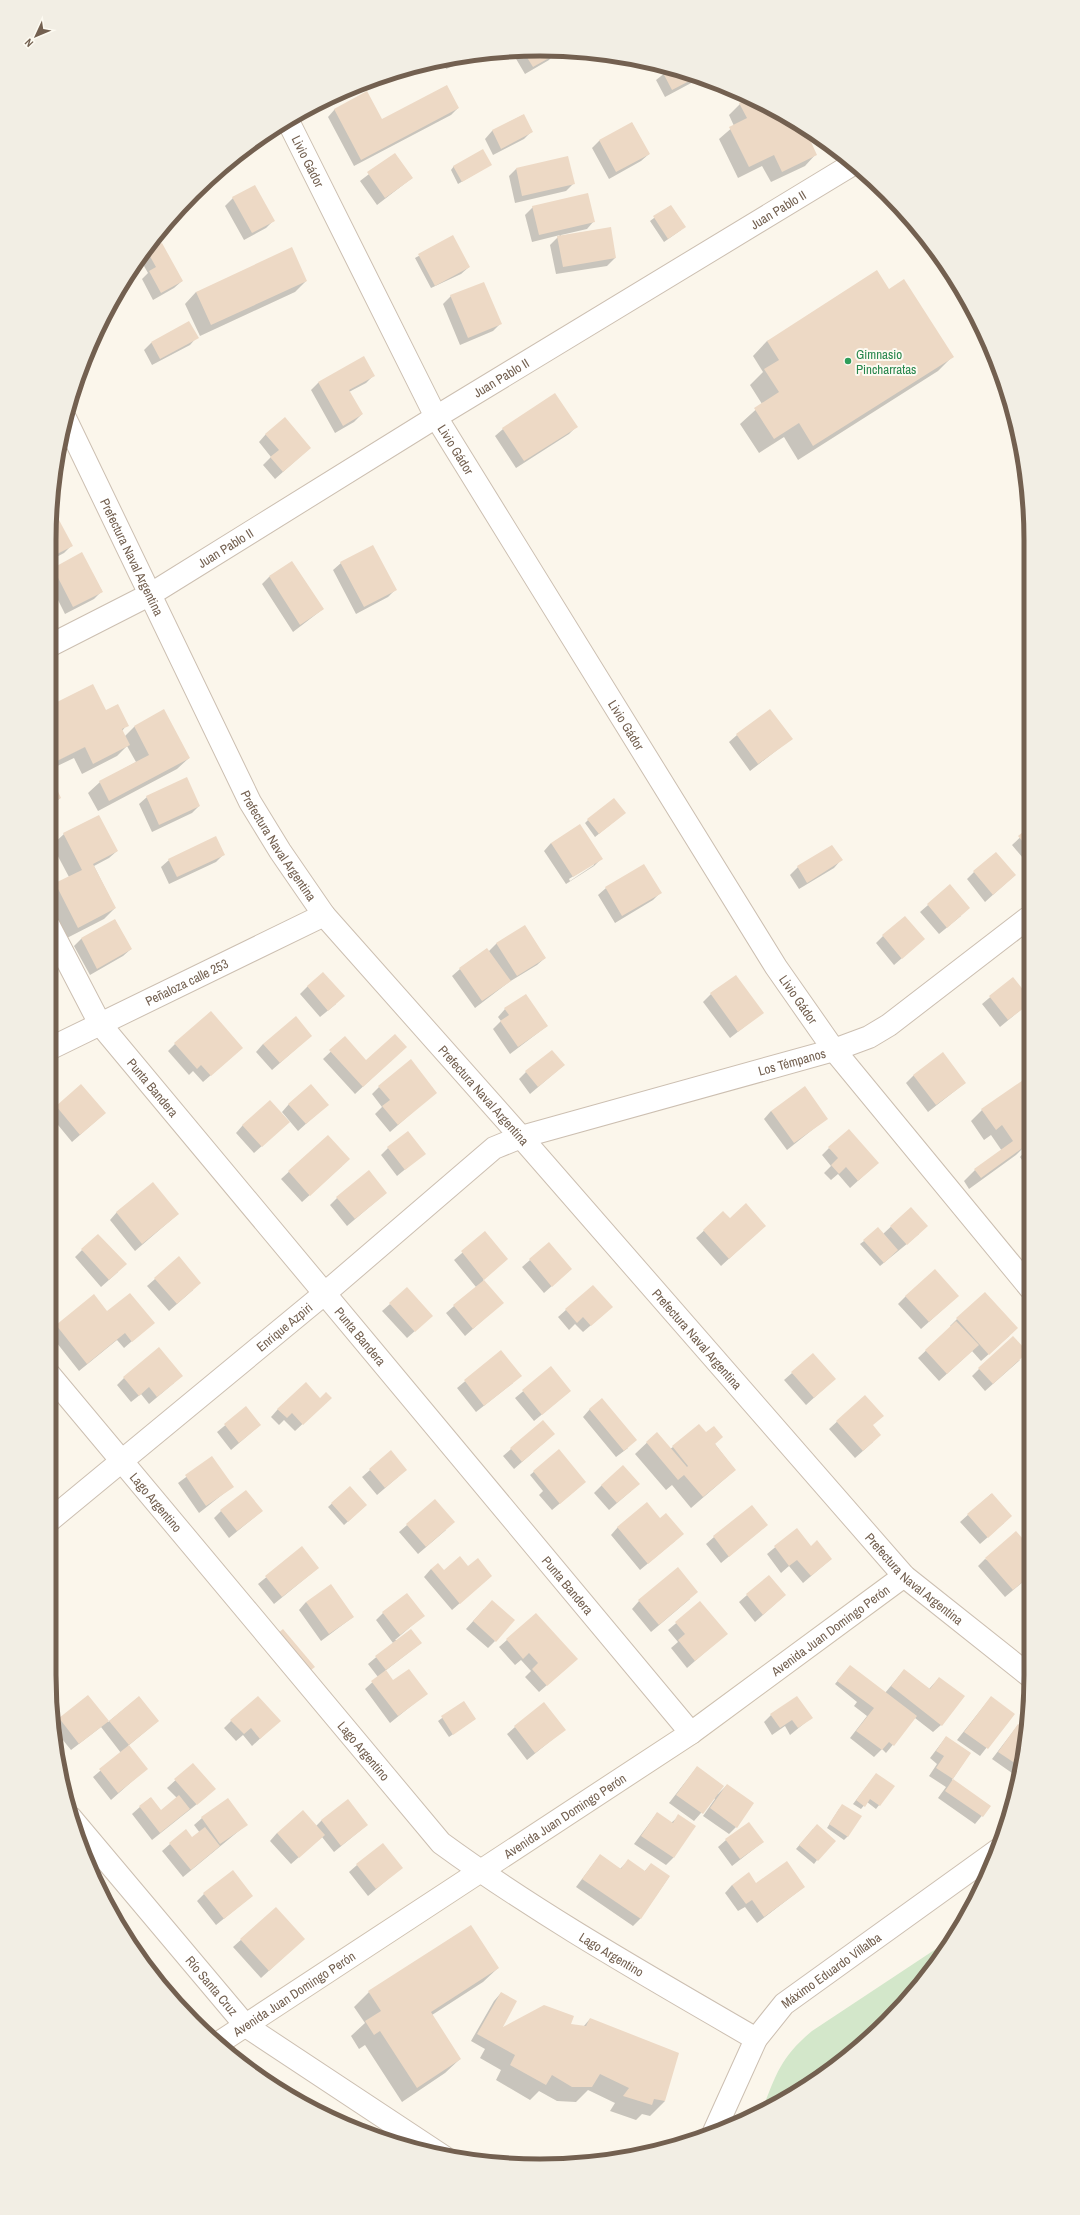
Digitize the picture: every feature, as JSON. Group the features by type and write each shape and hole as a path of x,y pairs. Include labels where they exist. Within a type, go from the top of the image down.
{"street":[{"name":"Livio Gádor","path":"290,126 436,417 776,967 834,1050 1024,1281"},
{"name":"Juan Pablo II","path":"56,642 151,594 436,417 848,167"},
{"name":"Prefectura Naval Argentina","path":"69,427 250,802 280,851 324,915 522,1137 904,1576 1024,1671"},
{"name":"Peñaloza calle 253","path":"56,1046 324,915"},
{"name":"Los Témpanos","path":"522,1137 834,1050 869,1037 888,1025 1024,921"},
{"name":"Punta Bandera","path":"56,939 100,1024 691,1733"},
{"name":"Enrique Azpiri","path":"56,1515 324,1294 494,1148 522,1137"},
{"name":"Lago Argentino","path":"56,1383 441,1843 481,1872 628,1964 756,2039"},
{"name":"Avenida Juan Domingo Perón","path":"223,2040 691,1733 904,1576"},
{"name":"Río Santa Cruz","path":"82,1831 246,2026 429,2146"},
{"name":"Máximo Eduardo Villalba","path":"717,2125 756,2039 784,2004 988,1857"}],"green space":[{"path":"941,1946 924,1970 904,1994 859,2039 835,2059 809,2077 765,2103 776,2076 786,2058 812,2031"}],"building":[{"path":"526,56 552,56 533,67"},
{"path":"662,71 691,80 672,90"},
{"path":"447,85 459,108 361,160 334,109 367,91 382,119"},
{"path":"743,101 754,106 809,138 817,155 782,172 774,155 749,167 729,127 747,118 739,103"},
{"path":"524,114 533,132 501,149 492,130"},
{"path":"632,122 650,154 616,172 599,140"},
{"path":"483,149 492,165 462,182 453,166"},
{"path":"395,153 413,178 385,198 367,172"},
{"path":"568,156 575,184 522,196 516,168"},
{"path":"255,185 275,221 252,233 232,197"},
{"path":"588,193 595,222 539,235 532,206"},
{"path":"671,205 686,227 668,239 653,216"},
{"path":"611,227 616,258 563,267 557,236"},
{"path":"453,235 470,267 435,286 418,254"},
{"path":"162,243 183,281 161,293 149,271 156,267 149,255 155,247"},
{"path":"292,247 307,281 211,325 196,292"},
{"path":"877,270 889,289 904,279 954,357 813,446 799,423 774,439 754,408 779,392 764,369 779,360 767,341"},
{"path":"484,282 502,324 468,338 450,295"},
{"path":"189,321 199,338 160,359 151,342"},
{"path":"364,356 375,376 349,390 363,414 343,426 318,382"},
{"path":"555,393 578,427 524,461 502,428"},
{"path":"285,417 311,448 283,472 270,457 279,450 265,434"},
{"path":"57,516 73,546 56,554"},
{"path":"373,545 397,590 364,607 340,562"},
{"path":"82,552 103,592 73,607 56,574 56,566"},
{"path":"292,561 324,609 300,625 269,576"},
{"path":"93,684 106,710 118,704 129,726 122,729 130,745 93,764 85,747 56,762 56,702"},
{"path":"164,709 190,758 109,801 99,781 149,755 134,726"},
{"path":"770,709 793,739 758,764 736,734"},
{"path":"187,777 200,806 159,825 146,796"},
{"path":"56,787 61,798 56,801"},
{"path":"614,798 626,813 599,834 587,819"},
{"path":"99,815 118,851 93,864 116,908 78,928 56,885 56,883 82,870 63,833"},
{"path":"580,824 603,859 573,877 551,843"},
{"path":"1024,831 1024,843 1018,836"},
{"path":"216,836 225,855 177,877 168,859"},
{"path":"832,845 843,860 807,883 797,866"},
{"path":"996,852 1016,875 993,895 973,871"},
{"path":"644,864 662,893 622,916 605,887"},
{"path":"950,884 970,908 947,928 927,904"},
{"path":"905,916 925,939 902,959 882,935"},
{"path":"115,919 132,949 97,969 81,938"},
{"path":"525,925 546,958 517,976 496,943"},
{"path":"487,948 511,981 482,1001 459,968"},
{"path":"323,972 345,996 328,1011 307,986"},
{"path":"736,975 764,1013 738,1032 710,993"},
{"path":"1013,977 1024,991 1024,1008 1008,1020 989,996"},
{"path":"526,994 548,1026 518,1047 500,1021 509,1015 504,1008"},
{"path":"211,1011 243,1048 211,1076 201,1065 197,1069 174,1043"},
{"path":"296,1016 312,1036 280,1063 263,1044"},
{"path":"395,1034 407,1047 363,1087 329,1050 345,1036 366,1060"},
{"path":"552,1050 565,1065 538,1087 525,1071"},
{"path":"943,1052 966,1083 936,1105 913,1075"},
{"path":"411,1059 437,1093 398,1125 382,1106 390,1100 378,1086"},
{"path":"1024,1079 1024,1135 1022,1136 1024,1139 1024,1147 981,1178 974,1169 1013,1141 1002,1125 996,1130 981,1109"},
{"path":"81,1084 106,1113 80,1135 56,1106"},
{"path":"311,1084 329,1105 306,1124 288,1104"},
{"path":"805,1086 828,1119 794,1143 771,1111"},
{"path":"270,1100 290,1122 262,1147 242,1125"},
{"path":"849,1129 879,1163 858,1181 846,1167 839,1174 831,1165 838,1158 828,1147"},
{"path":"408,1131 426,1154 405,1170 387,1147"},
{"path":"328,1135 350,1159 310,1196 288,1171"},
{"path":"369,1170 387,1193 355,1219 336,1197"},
{"path":"153,1182 179,1214 142,1244 116,1212"},
{"path":"746,1203 766,1226 729,1259 703,1230 723,1211 730,1218"},
{"path":"911,1207 928,1226 907,1245 890,1226"},
{"path":"878,1227 898,1250 884,1263 863,1240"},
{"path":"485,1231 508,1259 484,1280 461,1251"},
{"path":"98,1234 127,1264 109,1280 81,1249"},
{"path":"549,1242 572,1269 552,1287 529,1259"},
{"path":"179,1256 201,1283 177,1304 154,1278"},
{"path":"935,1269 959,1296 929,1322 905,1296"},
{"path":"484,1280 504,1303 473,1329 453,1305"},
{"path":"593,1285 613,1307 591,1326 583,1317 577,1323 565,1309"},
{"path":"407,1287 433,1316 415,1332 389,1303"},
{"path":"985,1292 1018,1328 989,1355 956,1318"},
{"path":"130,1293 155,1323 132,1342 125,1333 87,1364 56,1325 94,1294 107,1311"},
{"path":"956,1321 979,1345 947,1374 925,1350"},
{"path":"1013,1336 1024,1348 1024,1356 993,1384 978,1368"},
{"path":"159,1347 183,1376 157,1397 149,1387 139,1396 123,1377"},
{"path":"501,1350 522,1376 484,1406 464,1380"},
{"path":"813,1353 836,1379 814,1398 791,1372"},
{"path":"551,1366 571,1391 542,1415 522,1390"},
{"path":"306,1382 320,1398 326,1392 332,1398 303,1425 292,1413 287,1418 277,1409"},
{"path":"865,1395 884,1416 873,1425 881,1435 863,1451 836,1421"},
{"path":"602,1398 637,1440 624,1451 589,1409"},
{"path":"246,1406 261,1425 239,1443 224,1424"},
{"path":"543,1420 555,1434 522,1462 510,1448"},
{"path":"699,1424 706,1432 714,1426 723,1437 715,1444 736,1470 703,1497 684,1475 678,1480 646,1442 657,1432 687,1467 688,1466 672,1446"},
{"path":"559,1449 586,1482 560,1504 533,1471"},
{"path":"391,1450 407,1470 385,1488 369,1469"},
{"path":"212,1456 234,1487 206,1506 185,1475"},
{"path":"623,1465 640,1484 617,1503 601,1485"},
{"path":"350,1486 367,1505 348,1522 331,1503"},
{"path":"246,1490 263,1511 237,1531 220,1510"},
{"path":"992,1493 1012,1516 988,1538 967,1514"},
{"path":"435,1499 455,1522 426,1547 406,1524"},
{"path":"647,1502 660,1518 666,1513 684,1534 648,1564 617,1527"},
{"path":"752,1505 768,1525 729,1557 713,1536"},
{"path":"797,1528 811,1546 817,1540 832,1559 811,1576 797,1560 789,1566 774,1546"},
{"path":"1016,1531 1024,1540 1024,1581 1013,1590 985,1558"},
{"path":"302,1546 319,1568 282,1597 265,1576"},
{"path":"460,1556 468,1566 478,1558 492,1576 460,1604 431,1569 438,1563 444,1570"},
{"path":"678,1567 698,1592 659,1625 638,1600"},
{"path":"769,1575 786,1595 763,1615 746,1594"},
{"path":"331,1584 354,1617 329,1634 306,1602"},
{"path":"407,1593 425,1616 400,1635 382,1612"},
{"path":"492,1600 515,1620 496,1642 473,1621"},
{"path":"700,1601 728,1634 695,1661 678,1640 685,1634 675,1622"},
{"path":"536,1613 578,1659 547,1686 532,1669 538,1663 529,1653 523,1659 506,1639"},
{"path":"283,1629 315,1667 304,1675 273,1637"},
{"path":"411,1629 422,1643 386,1670 375,1656"},
{"path":"850,1665 917,1716 894,1746 889,1742 882,1750 856,1731 874,1708 837,1681"},
{"path":"409,1669 428,1694 398,1716 371,1681 386,1670 393,1680"},
{"path":"904,1669 930,1689 939,1677 965,1696 942,1726 891,1686"},
{"path":"88,1695 109,1721 79,1744 59,1718"},
{"path":"139,1696 159,1721 129,1745 109,1721"},
{"path":"258,1696 281,1721 260,1739 251,1728 244,1734 230,1720"},
{"path":"797,1696 813,1718 798,1728 792,1720 780,1728 770,1714"},
{"path":"991,1696 1015,1714 988,1749 964,1732"},
{"path":"464,1701 476,1719 453,1735 441,1716"},
{"path":"544,1702 566,1730 535,1753 514,1726"},
{"path":"1018,1724 1021,1726 1016,1764 998,1752"},
{"path":"946,1736 971,1753 953,1779 936,1768 944,1756 936,1751"},
{"path":"129,1745 148,1769 118,1793 99,1769"},
{"path":"193,1763 216,1789 197,1805 174,1779"},
{"path":"697,1766 724,1786 703,1814 676,1795"},
{"path":"876,1773 895,1786 880,1806 870,1799 865,1807 856,1800"},
{"path":"953,1779 991,1806 983,1817 945,1791"},
{"path":"727,1784 754,1803 737,1828 710,1808"},
{"path":"179,1795 190,1809 160,1833 139,1806 151,1797 161,1810"},
{"path":"228,1798 248,1825 220,1844 201,1817"},
{"path":"348,1799 368,1825 341,1846 321,1820"},
{"path":"842,1804 862,1816 848,1837 829,1824"},
{"path":"303,1810 325,1835 299,1858 277,1833"},
{"path":"657,1812 673,1823 678,1814 696,1826 674,1858 641,1836"},
{"path":"749,1822 764,1842 740,1859 725,1839"},
{"path":"817,1824 836,1841 818,1861 799,1845"},
{"path":"205,1827 220,1846 191,1870 169,1843 186,1829 192,1837"},
{"path":"383,1843 403,1868 376,1889 356,1864"},
{"path":"600,1854 621,1869 628,1859 645,1871 651,1863 670,1876 641,1919 582,1879"},
{"path":"787,1861 805,1887 764,1917 752,1900 746,1904 732,1885 749,1872 756,1883"},
{"path":"233,1870 253,1896 224,1919 203,1893"},
{"path":"276,1907 305,1939 269,1971 240,1939"},
{"path":"471,1925 499,1968 431,2012 461,2059 417,2088 380,2031 374,2035 365,2021 381,2011 368,1991"},
{"path":"501,1992 517,2001 503,2027 544,2005 574,2016 571,2024 586,2026 590,2018 679,2053 665,2101 654,2099 652,2105 623,2096 629,2088 600,2074 592,2087 572,2087 552,2075 546,2085 510,2065 515,2055 477,2034"}],"place":[{"name":"Gimnasio Pincharratas","path":"848,361"}]}
